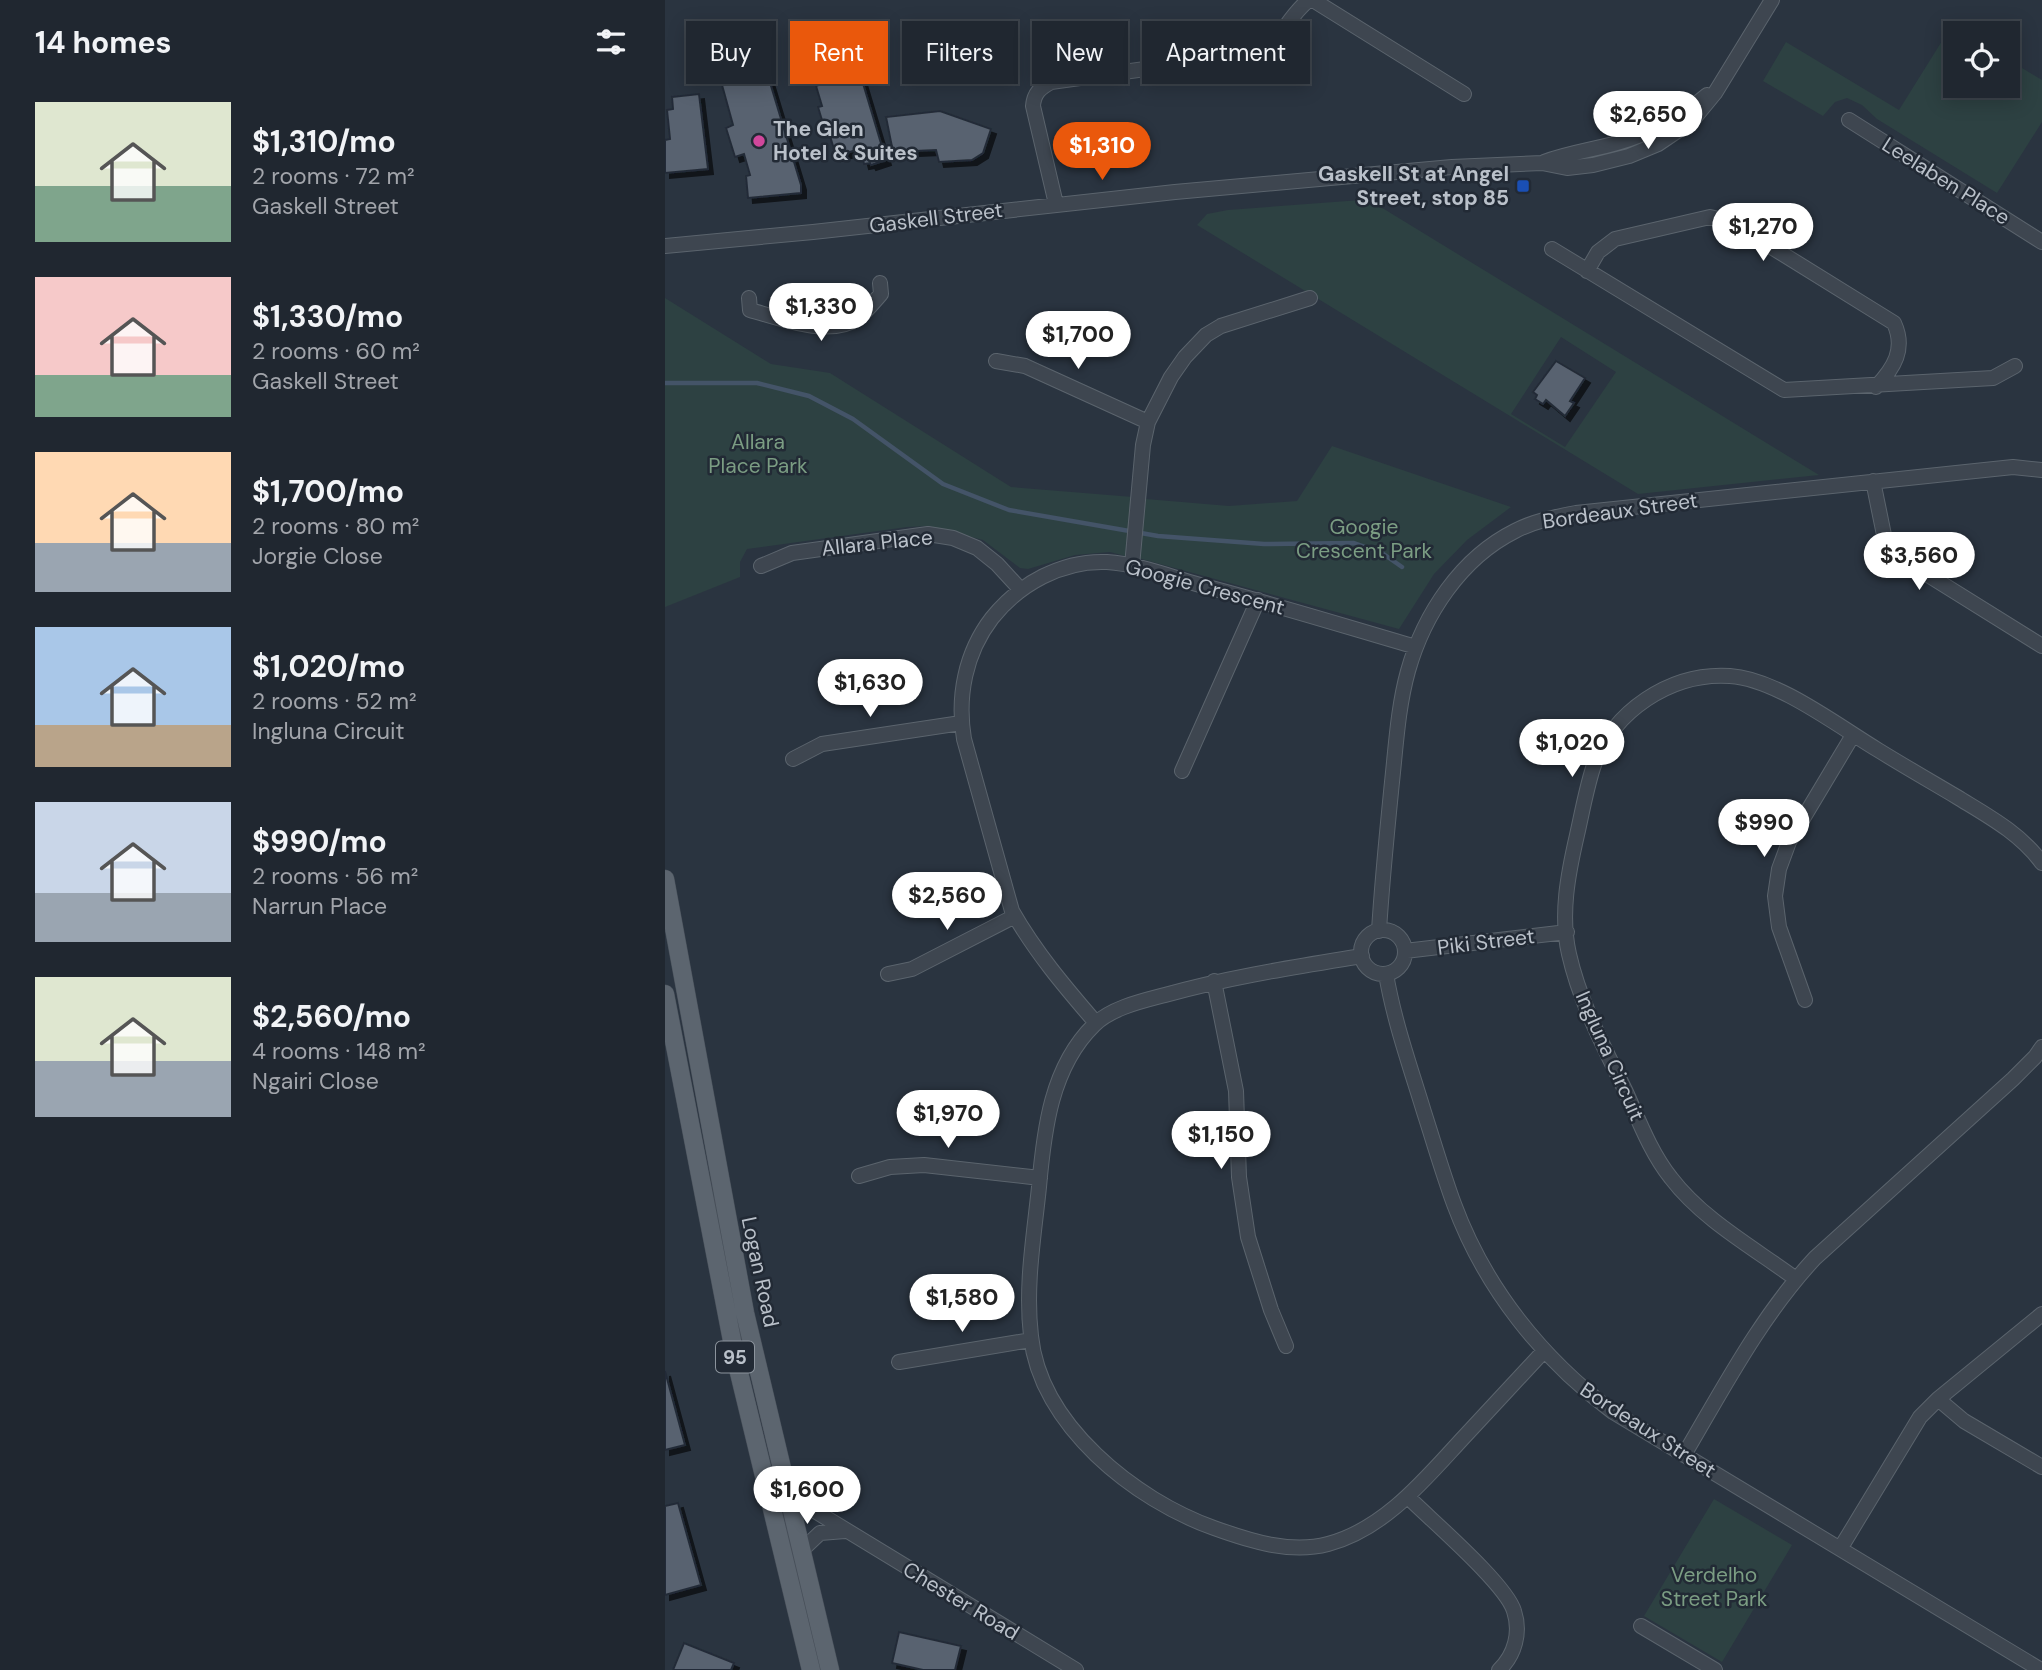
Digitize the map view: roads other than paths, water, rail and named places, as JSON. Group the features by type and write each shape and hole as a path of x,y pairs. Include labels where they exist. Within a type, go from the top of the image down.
{"main road":[{"name":"Logan Road","path":"665,879 727,1227 829,1670"},
{"name":"Logan Road","path":"665,994 735,1356 811,1670"}],"street":[{"path":"1056,204 1037,124 1034,97 1040,88 1051,82 1261,53 1275,44 1297,9 1311,0 1464,94"},
{"name":"Gaskell Street","path":"665,246 1056,204 1452,167 1542,163 1567,168 1593,166 1658,144 1692,121 1722,82 1772,0"},
{"name":"Leelaben Place","path":"1849,120 2042,242"},
{"path":"1587,271 1598,252 1615,239 1710,217 1731,222 1894,323 1901,338 1890,372 1876,387"},
{"path":"1552,249 1784,390 1876,387 1993,378 2015,366"},
{"path":"749,298 750,310 808,327 846,323 858,318 881,294 880,283"},
{"path":"1132,566 1137,493 1148,422 1171,377 1206,335 1221,326 1310,298"},
{"path":"996,361 1025,366 1148,422"},
{"name":"Bordeaux Street","path":"1379,931 1400,711 1407,673 1430,613 1467,567 1488,548 1515,531 1542,520 1576,513 2013,467 2042,470"},
{"path":"1873,481 1884,535 1896,555 2042,646"},
{"name":"Allara Place","path":"761,565 792,553 928,534 953,538 977,548 997,564 1020,589"},
{"name":"Googie Crescent","path":"1096,1023 1048,967 1025,936 1015,916 964,739 961,698 965,672 986,626 1003,604 1020,589 1056,571 1083,564 1107,562 1132,566 1258,600 1416,647"},
{"path":"1182,771 1258,600"},
{"name":"Ingluna Circuit","path":"1796,1279 1706,1213 1671,1178 1654,1152 1585,1006 1568,952 1568,876 1593,768 1603,746 1632,709 1674,684 1700,677 1732,676 1762,683 2006,827 2042,863"},
{"path":"793,759 822,744 961,723"},
{"path":"1805,1000 1779,927 1776,896 1779,869 1789,842 1853,735"},
{"path":"888,974 912,969 1015,916"},
{"path":"1379,931 1394,933 1405,951 1398,969 1386,974 1368,968 1361,956 1361,949 1367,937 1379,931"},
{"name":"Piki Street","path":"1405,951 1567,932"},
{"path":"1361,956 1214,981 1144,1001 1118,1010 1096,1023 1078,1044 1062,1070 1052,1100 1040,1178 1030,1282 1031,1340 1038,1366 1051,1396 1074,1431 1101,1460 1136,1488 1195,1521 1256,1542 1296,1548 1328,1544 1355,1533 1408,1497 1543,1352"},
{"name":"Bordeaux Street","path":"1386,974 1392,1013 1454,1205 1491,1280 1543,1352 1580,1388 1613,1412 2041,1670"},
{"path":"1214,981 1236,1091 1239,1177 1248,1237 1271,1310 1286,1346"},
{"path":"1684,1455 1758,1331 1796,1279 1815,1258 2013,1079 2042,1047"},
{"path":"859,1176 890,1167 924,1165 1040,1178"},
{"path":"1840,1549 1920,1417 1938,1399 2042,1314"},
{"path":"899,1362 1031,1340"},
{"path":"1938,1399 1964,1421 2042,1467"},
{"name":"Chester Road","path":"787,1494 1076,1670"},
{"path":"1408,1497 1501,1589 1514,1609 1518,1631 1513,1650 1499,1670"},
{"path":"801,1551 820,1533 845,1531"},
{"path":"1641,1626 1710,1669"}],"waterway":[{"path":"665,383 757,383 809,396 853,419 943,484 1009,510 1158,536 1264,544 1354,543 1382,553 1402,567"}],"place":[{"name":"The Glen Hotel & Suites","path":"759,141"},
{"name":"Gaskell St at Angel Street, stop 85","path":"1523,186"}],"park label":[{"name":"Allara Place Park","path":"758,454"},
{"name":"Googie Crescent Park","path":"1364,539"},
{"name":"Verdelho Street Park","path":"1714,1587"}]}
